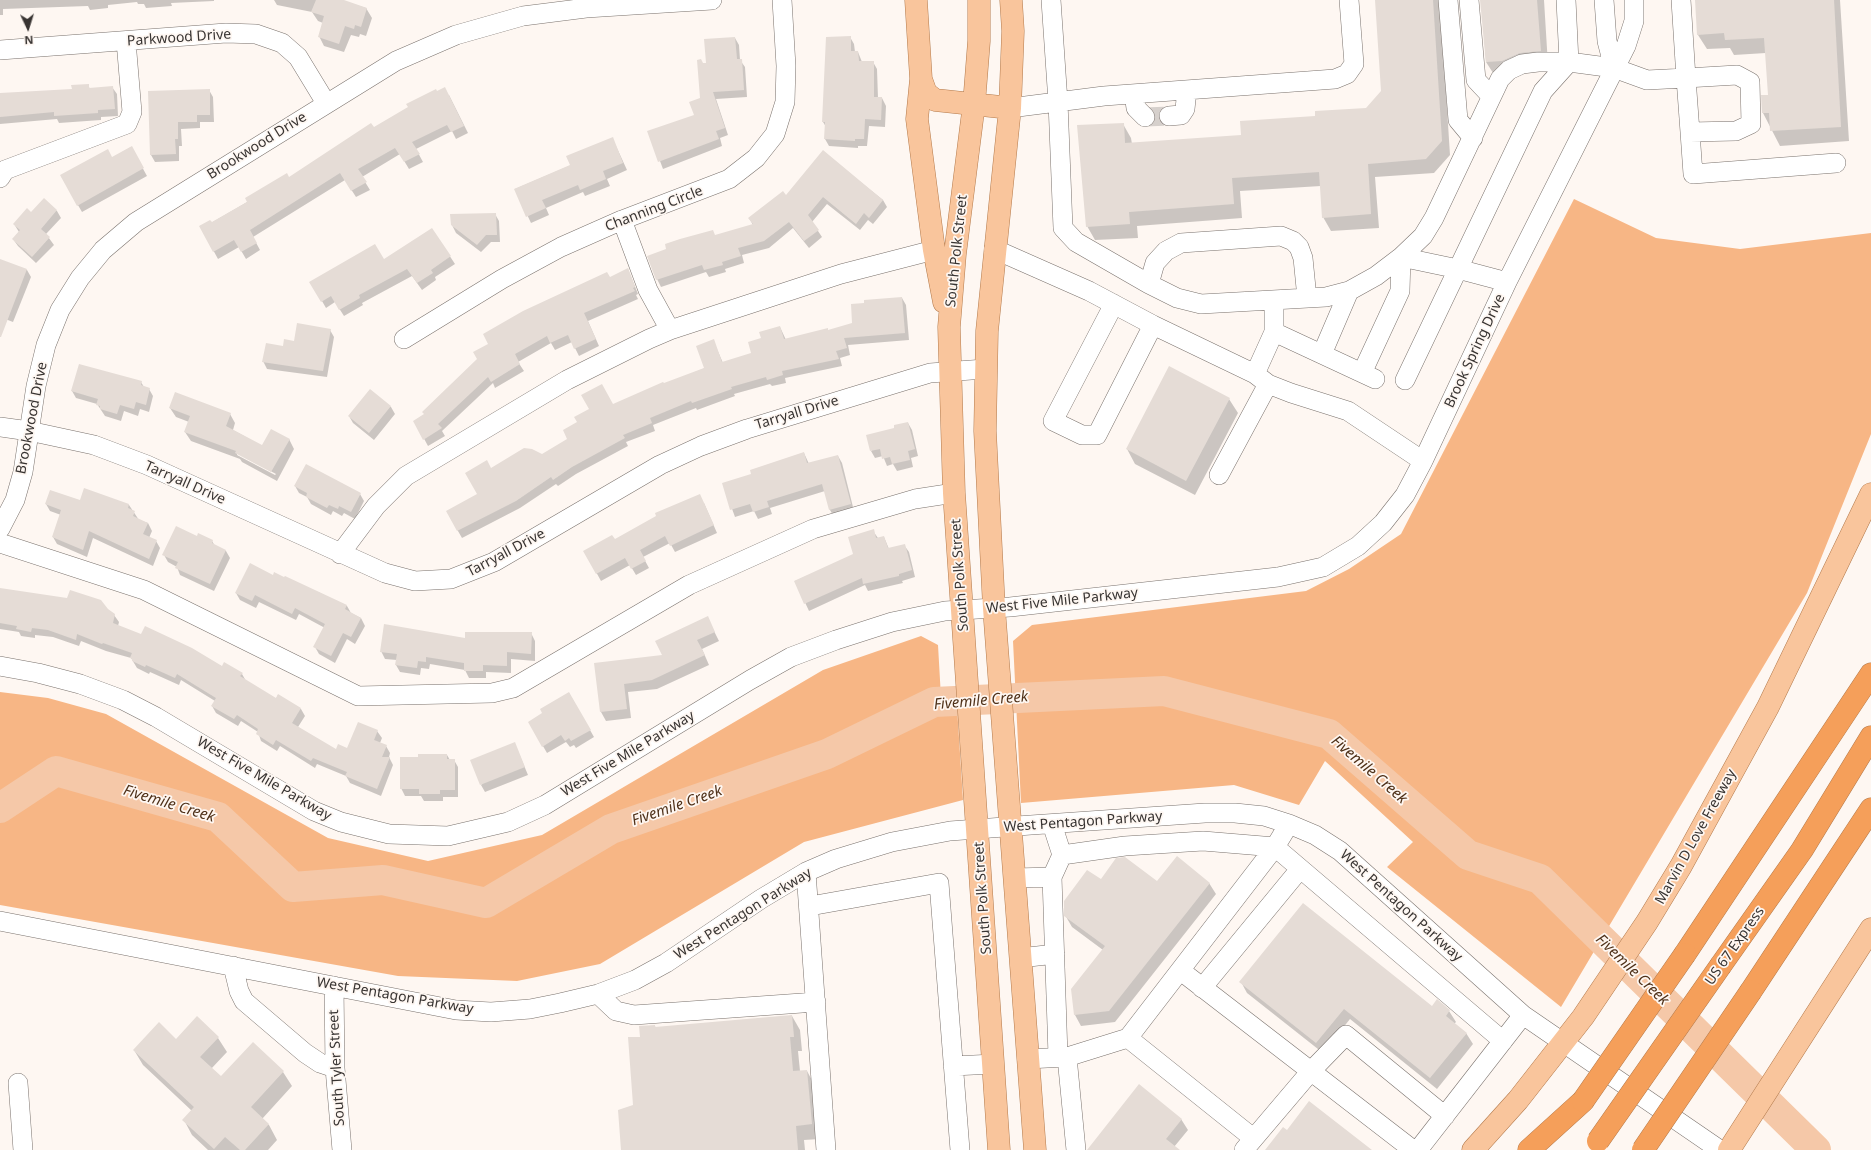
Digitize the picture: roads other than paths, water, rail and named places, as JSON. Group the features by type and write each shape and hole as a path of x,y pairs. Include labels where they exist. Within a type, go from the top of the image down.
{"highway":[{"path":"1551,1150 1583,1101 1685,954 1871,674"},
{"name":"US 67 Express","path":"1595,1146 1802,850 1871,737"},
{"path":"1643,1150 1751,991 1871,809"},
{"path":"1529,1150 1583,1101"}],"main road":[{"path":"916,0 921,79 917,119 934,250 949,327"},
{"name":"South Polk Street","path":"979,0 980,23 974,104 955,254 949,327 954,493 999,1150"},
{"path":"1012,0 1013,31 1010,108 994,249 985,369 986,451 994,608 1035,1150"},
{"path":"921,79 926,93 936,100 1010,108"},
{"name":"Marvin D Love Freeway","path":"1473,1150 1518,1100 1583,1017 1647,922 1682,866 1768,707 1871,494"},
{"path":"1729,1150 1870,932"},
{"path":"994,1064 1027,1059"}],"street":[{"name":"Brookwood Drive","path":"0,529 15,500 23,472 37,380 46,345 60,310 80,278 103,250 136,222 396,61 456,35 523,16 586,8 712,0"},
{"name":"Channing Circle","path":"404,339 502,280 561,247 622,220 729,179 756,158 775,134 785,102 786,66 782,0"},
{"path":"1051,0 1058,102 1062,228 1076,242 1149,284 1177,298 1201,304 1326,297 1349,291 1376,276 1401,257 1423,236 1434,218 1500,79 1509,70 1522,64 1538,62 1569,62 1614,68 1647,80 1737,75 1750,82 1751,124 1736,131 1690,132"},
{"path":"1010,108 1134,94 1335,79 1347,74 1354,64 1349,0"},
{"path":"1448,0 1458,120 1473,138"},
{"path":"1469,0 1476,80 1491,96"},
{"path":"1405,380 1543,91 1569,62 1566,0"},
{"path":"1604,0 1607,41 1614,68"},
{"name":"Brook Spring Drive","path":"1278,577 1323,567 1358,546 1388,517 1405,495 1423,461 1507,282 1626,46 1634,21 1634,0"},
{"path":"1681,0 1693,174 1836,163"},
{"name":"Parkwood Drive","path":"0,50 226,33 256,34 282,43 298,57 326,103"},
{"path":"0,178 6,170 127,124 132,112 126,41"},
{"path":"1169,116 1181,115 1185,109 1187,90"},
{"path":"1134,94 1136,108 1145,117"},
{"path":"622,220 648,290 670,330"},
{"path":"1149,284 1155,263 1166,250 1181,243 1281,236 1293,241 1299,247 1303,258 1307,298"},
{"path":"994,249 1114,304 1291,393 1348,411 1423,461"},
{"path":"340,554 376,506 406,476 567,380 648,339 670,330 841,274 934,250"},
{"path":"1401,257 1458,269 1507,282"},
{"path":"1274,332 1368,376 1400,292 1401,257"},
{"path":"1322,354 1349,291"},
{"path":"1219,475 1262,379 1274,332 1274,300"},
{"path":"1114,304 1053,421 1082,435 1097,435 1154,325"},
{"name":"Tarryall Drive","path":"0,427 29,431 94,446 147,465 340,554 385,573 414,581 451,579 494,562 660,465 702,446 747,429 893,383 930,373 985,369"},
{"path":"0,544 144,590 358,696 492,693 513,688 689,585 813,529 915,499 954,493"},
{"name":"West Five Mile Parkway","path":"0,666 38,673 80,684 123,700 156,717 314,810 341,822 389,834 448,836 508,822 544,805 750,680 791,657 836,640 892,622 962,610 994,608 1278,577"},
{"name":"West Pentagon Parkway","path":"0,921 456,1010 492,1012 538,1007 598,994 635,980 666,963 762,899 806,872 836,859 892,842 950,831 1011,826 1235,813 1264,816 1289,824 1315,835 1340,851 1524,1015 1720,1150"},
{"path":"1124,846 1126,820"},
{"path":"1052,824 1062,855 1052,877 1054,954 1062,1056 1076,1150"},
{"path":"1027,1059 1062,1056 1128,1038 1275,847 1289,824"},
{"path":"1062,855 1124,846 1203,841 1275,847 1503,1041"},
{"path":"1202,988 1300,869"},
{"path":"806,872 810,906 826,1150"},
{"path":"1014,878 1052,877"},
{"path":"810,906 939,883 960,1150"},
{"path":"1020,958 1054,954"},
{"path":"233,966 239,992 244,1001 305,1053 320,1063 335,1068"},
{"path":"1181,970 1202,988 1413,1150"},
{"name":"South Tyler Street","path":"334,986 335,1068 342,1150"},
{"path":"598,994 616,1011 634,1015 816,1002"},
{"path":"1418,1150 1524,1015"},
{"path":"1128,1038 1248,1144 1311,1071 1346,1035 1445,1116"},
{"path":"953,1066 994,1064"},
{"path":"18,1083 23,1150"}],"waterway":[{"name":"Fivemile Creek","path":"0,808 56,771 218,817 293,887 383,880 486,903 611,829 827,754 934,702 1164,691 1329,734 1468,855 1540,879 1816,1150"}],"tunnel":[{"path":"1145,117 1169,116"}]}
